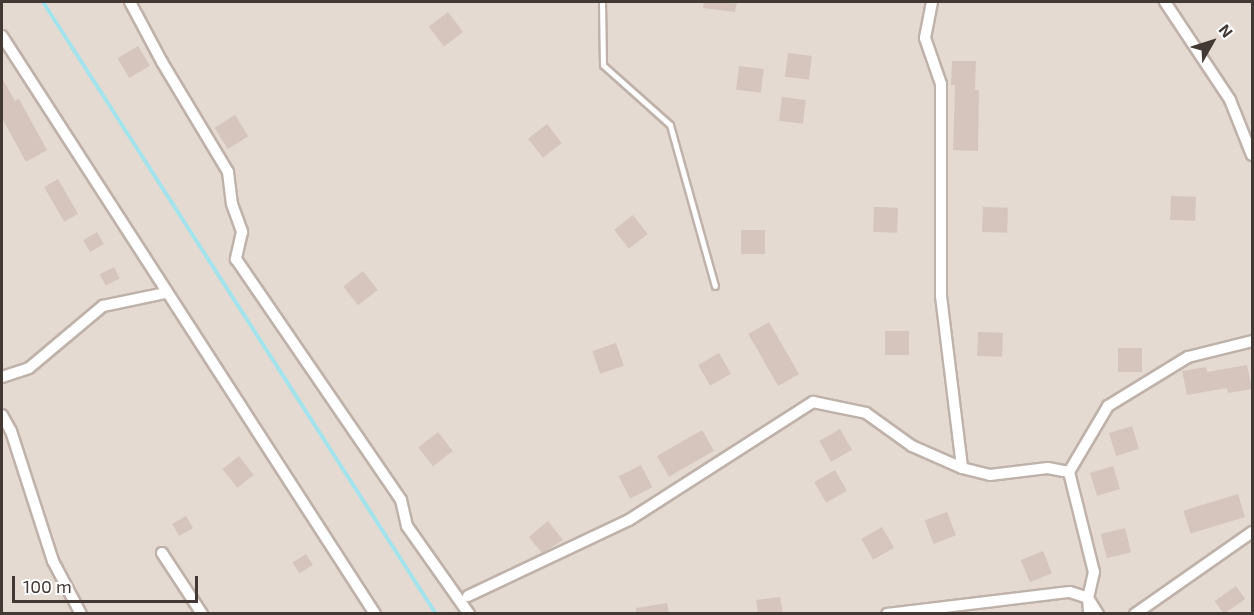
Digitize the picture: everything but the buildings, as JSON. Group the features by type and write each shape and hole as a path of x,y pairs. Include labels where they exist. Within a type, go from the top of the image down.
{"street":[{"path":"130,2 162,62 228,172 232,204 242,232 236,259 400,500 407,526 469,614"},
{"path":"932,2 925,38 941,84 941,296 962,468"},
{"path":"1165,2 1230,100 1252,155"},
{"path":"2,36 165,292 375,614"},
{"path":"2,377 29,368 103,306 165,292"},
{"path":"1089,614 1088,598 1094,572 1070,472 1108,406 1188,357 1252,341"},
{"path":"468,596 629,520 813,402 866,413 912,446 962,468 990,475 1048,468 1070,472"},
{"path":"2,415 10,431 54,561 81,614"},
{"path":"1136,614 1252,532"},
{"path":"162,553 202,614"},
{"path":"887,614 1070,592 1088,598 1098,614"}],"lane":[{"path":"602,2 603,65 670,125 715,286"}],"shaded area":[{"path":"2,2 1252,2 1252,613 2,613"}],"waterway":[{"path":"43,2 436,614"}]}
